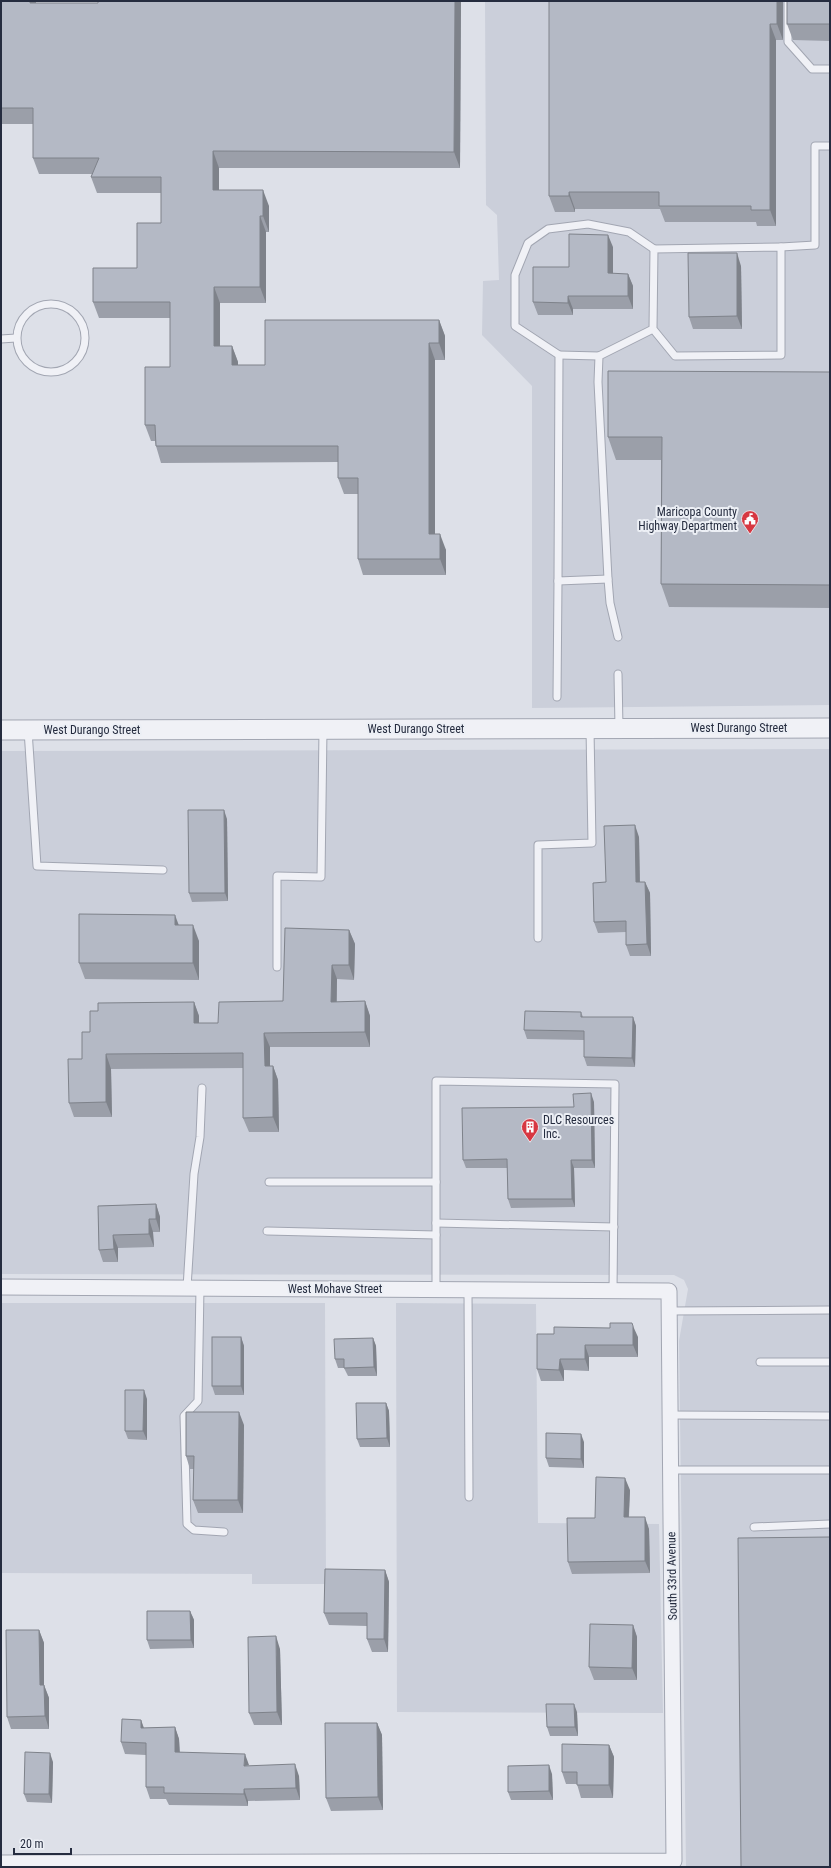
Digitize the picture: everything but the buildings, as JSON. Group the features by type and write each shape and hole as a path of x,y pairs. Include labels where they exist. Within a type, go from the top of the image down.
{"street":[{"name":"West Durango Street","path":"1,730 830,728"},
{"name":"West Mohave Street","path":"1,1288 669,1291"},
{"name":"South 33rd Avenue","path":"330,1865 674,1861 669,1291"},
{"path":"1,1863 63,1865 330,1865"}],"lane":[{"path":"788,1 788,42 812,69 830,69"},
{"path":"653,328 599,356 559,355 515,326 515,275 528,242 548,229 588,224 629,232 654,249 815,245 815,146 830,146"},
{"path":"654,249 653,328 675,356 781,355 780,247"},
{"path":"51,304 61,305 71,310 79,318 84,328 86,340 83,352 72,366 55,373 43,372 32,368 23,360 16,338 22,318 30,310 40,305 51,304"},
{"path":"1,339 16,338"},
{"path":"557,697 559,355"},
{"path":"599,356 598,382 608,579 610,603 618,637"},
{"path":"558,580 608,579"},
{"path":"618,674 619,728"},
{"path":"538,938 538,845 592,843 590,728"},
{"path":"276,967 277,876 321,877 323,729"},
{"path":"28,730 37,866 163,870"},
{"path":"436,1289 436,1081 615,1084 614,1291"},
{"path":"202,1088 200,1137 194,1174 193,1288 198,1401 184,1416 187,1524 194,1530 224,1532"},
{"path":"269,1182 436,1182"},
{"path":"436,1223 614,1227"},
{"path":"267,1231 436,1235"},
{"path":"468,1290 469,1498"},
{"path":"669,1311 830,1310"},
{"path":"760,1362 830,1362"},
{"path":"671,1415 830,1416"},
{"path":"671,1470 830,1470"},
{"path":"754,1527 830,1524"}],"shaded area":[{"path":"485,1 830,1 830,705 532,708 532,386 482,335 483,281 499,280 497,215 486,205"},
{"path":"830,749 830,1867 686,1867 679,1341 688,1289 684,1280 674,1275 1,1274 1,751"},
{"path":"1,1303 325,1303 326,1584 252,1584 252,1574 1,1573"},
{"path":"396,1303 536,1304 538,1523 659,1524 663,1713 397,1712"}],"place":[{"name":"Maricopa County Highway Department","path":"750,534"},
{"name":"DLC Resources Inc.","path":"530,1142"}]}
